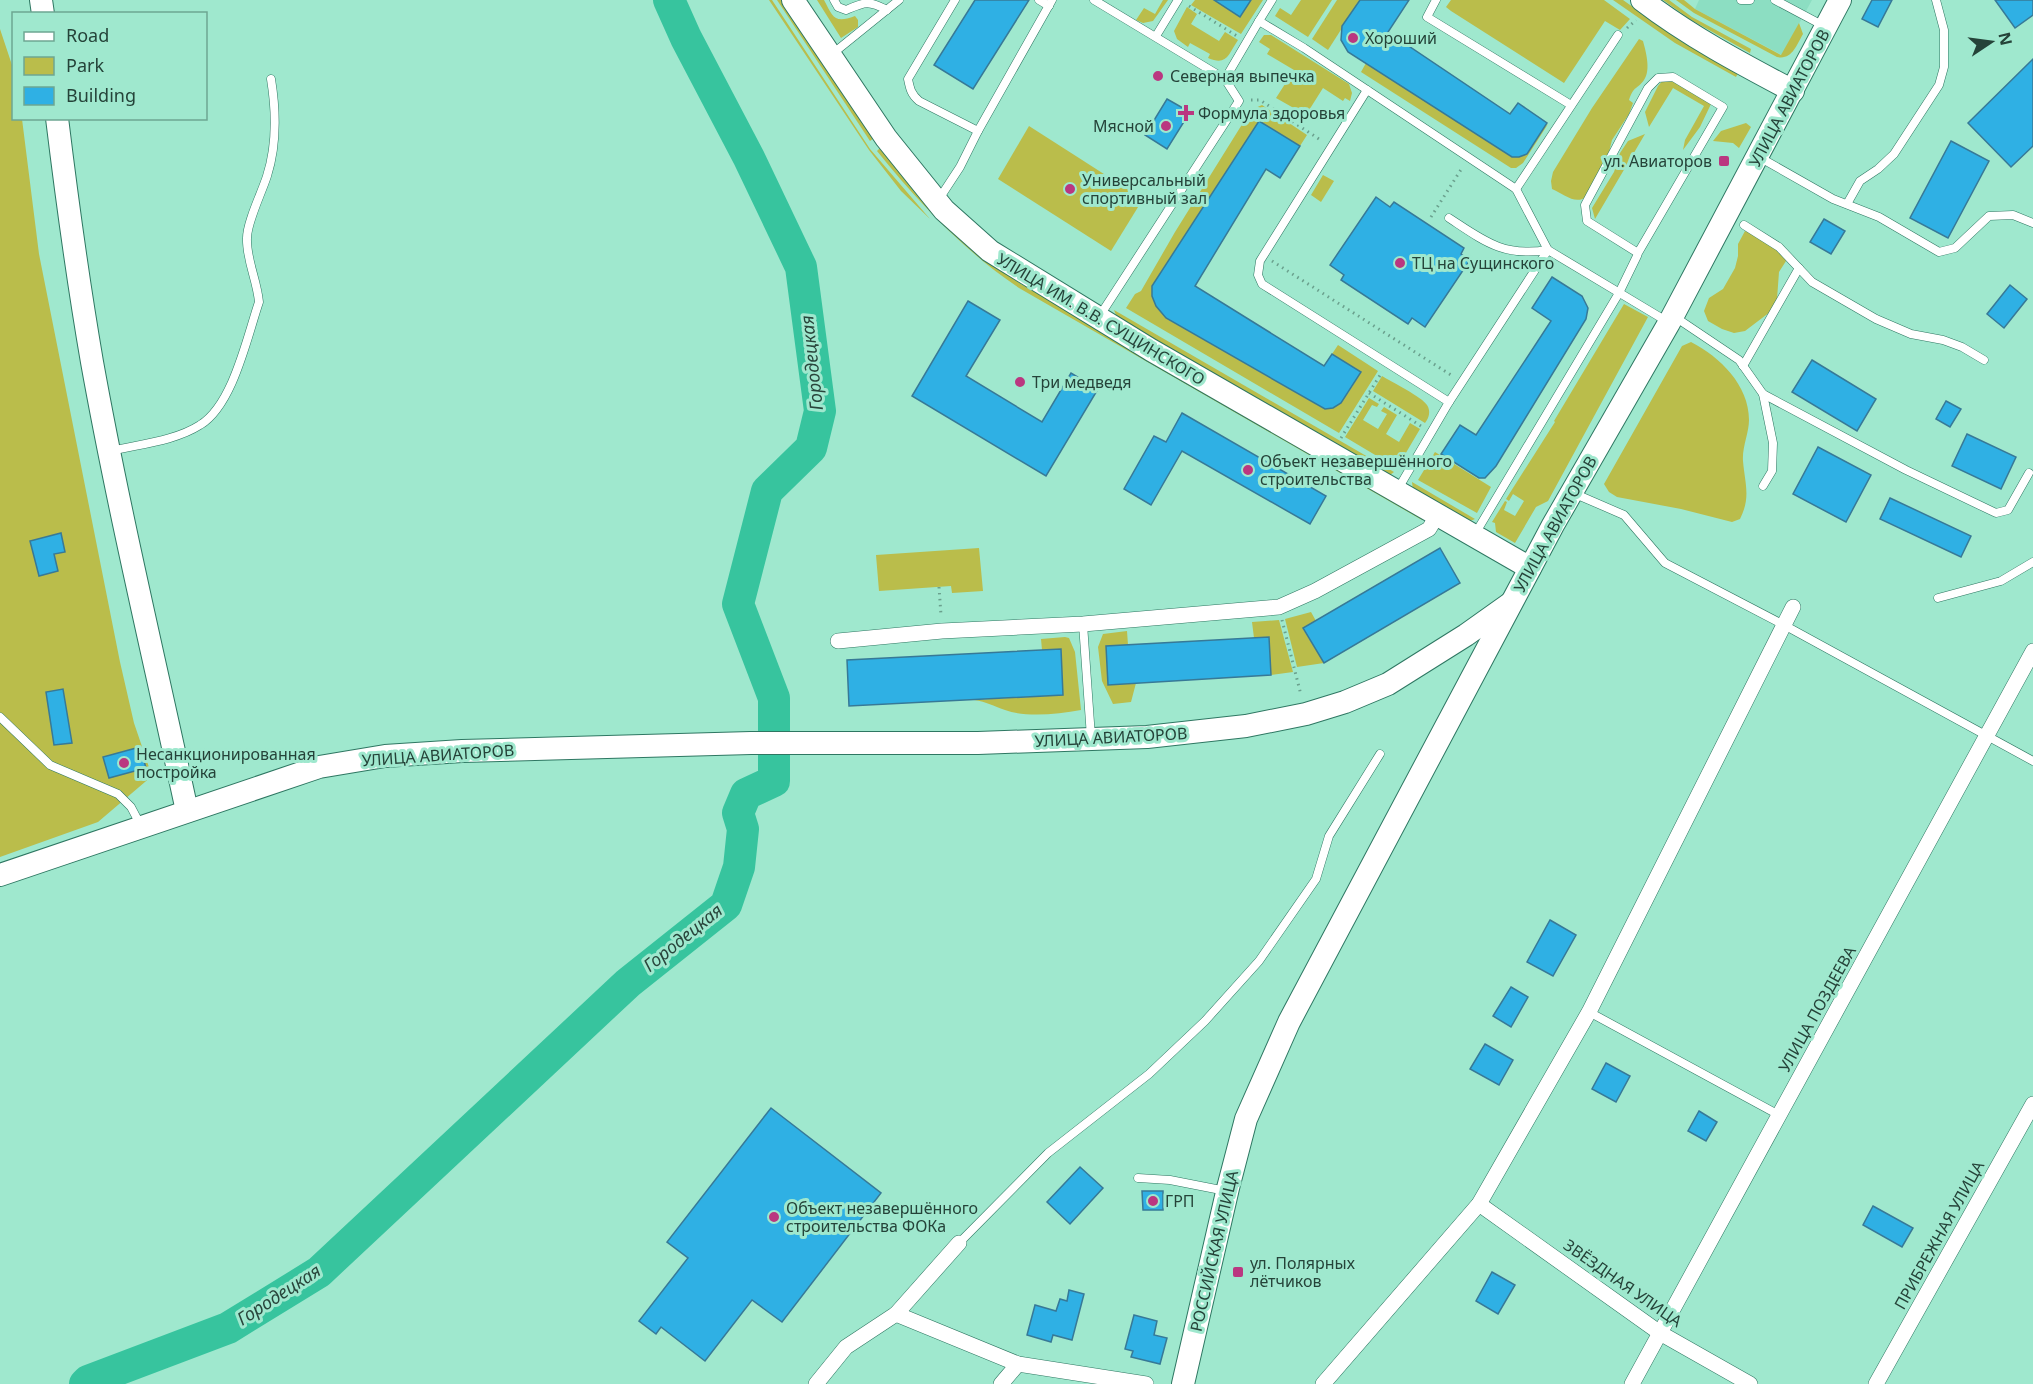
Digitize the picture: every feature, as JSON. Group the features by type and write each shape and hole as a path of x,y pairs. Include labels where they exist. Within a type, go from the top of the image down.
{"main road":[{"name":"УЛИЦА ИМ. В.В. СУЩИНСКОГО","path":"793,0 886,138 937,202 959,225 990,251 1098,319 1530,568"},
{"path":"1642,0 1713,49 1793,91"},
{"name":"УЛИЦА АВИАТОРОВ","path":"0,875 319,767 385,756 462,750 1147,737 1246,726 1306,714 1345,702 1388,684 1466,635 1511,603 1671,320 1840,0"},
{"path":"57,120 93,363 188,811"},
{"name":"РОССИЙСКАЯ УЛИЦА","path":"1183,1384 1227,1191 1246,1119 1289,1022 1433,755 1511,603"}],"street":[{"path":"838,641 942,631 1083,624 1279,607 1315,591 1429,529 1438,514"},
{"path":"1323,1384 1479,1204 1589,1012 1794,607"},
{"name":"УЛИЦА ПОЗДЕЕВА","path":"1632,1384 2033,651"},
{"name":"ПРИБРЕЖНАЯ УЛИЦА","path":"1876,1384 2033,1104"},
{"name":"ЗВЁЗДНАЯ УЛИЦА","path":"1479,1204 1660,1333 1750,1384"},
{"path":"816,1384 846,1347 896,1314 959,1243"},
{"path":"896,1314 1018,1364 1146,1384"},
{"path":"1001,1384 1018,1364"}],"lane":[{"path":"834,0 838,7 846,10 864,2 875,3 887,10"},
{"path":"830,56 899,0"},
{"path":"955,0 908,79 912,96 978,130"},
{"path":"937,202 960,167 978,130 1051,3 1039,0"},
{"path":"1094,0 1225,79 1239,100 1098,319"},
{"path":"1156,36 1178,0"},
{"path":"1225,79 1272,0"},
{"path":"1436,0 1427,16 1571,105"},
{"path":"1741,0 1750,0"},
{"path":"1775,0 1826,27"},
{"path":"1847,204 1860,182 1894,154 1939,85 1944,67 1944,30 1936,0"},
{"path":"1259,21 1516,189 1548,250 1619,293 1712,340 1739,360 1763,394 1773,442 1772,471 1763,486"},
{"path":"1516,189 1618,35"},
{"path":"1474,536 1619,293 1638,253 1723,107 1673,77 1658,78 1648,88 1585,205 1587,221 1638,253"},
{"path":"110,451 175,435 201,425 216,411 231,387 259,302 258,289 247,250 246,235 268,173 275,105 271,79"},
{"path":"1367,90 1263,255 1258,275 1262,284 1449,402"},
{"path":"1758,157 1833,199 1879,217 1940,252 1955,248 1989,216 2013,215 2033,223"},
{"path":"1449,218 1490,244 1519,252 1548,250"},
{"path":"1744,225 1779,247 1812,282 1876,319 1911,334 1943,340 1962,347 1984,360"},
{"path":"1397,490 1449,402 1548,250"},
{"path":"1743,366 1798,268"},
{"path":"1763,394 1906,470 1996,513 2008,510 2029,473"},
{"path":"1572,492 1624,514 1665,563 1785,625 2033,762"},
{"path":"1938,598 2001,581 2033,562"},
{"path":"1083,624 1091,738"},
{"path":"0,717 51,765 118,794 131,807 141,827"},
{"path":"959,1243 1048,1153 1149,1074 1205,1021 1259,961 1316,879 1329,836 1380,754"},
{"path":"1589,1012 1779,1115"},
{"path":"1138,1178 1170,1180 1227,1191"}],"path":[{"path":"1188,5 1247,42"},
{"path":"1239,100 1260,100 1331,147"},
{"path":"1431,217 1468,158"},
{"path":"1263,255 1462,382"},
{"path":"1341,438 1388,363"},
{"path":"1369,393 1431,432"},
{"path":"939,587 942,631"},
{"path":"1279,607 1306,714"}],"shaded area":[{"path":"1699,0 1812,0 1782,55 1695,9"}],"green space":[{"path":"769,0 772,0 870,149 930,219 901,191 869,150"},
{"path":"777,0 783,0 874,138 870,141"},
{"path":"817,0 824,0 832,15 838,19 855,16 858,20 858,27 841,38"},
{"path":"1163,0 1168,0 1153,21 1143,23 1136,20 1144,8 1155,14"},
{"path":"1195,0 1215,0 1240,17 1251,0 1263,0 1241,34 1191,5"},
{"path":"1301,0 1332,0 1308,37 1275,16 1280,8 1291,15"},
{"path":"1337,0 1360,0 1328,50 1312,39"},
{"path":"1451,0 1604,0 1630,19 1620,30 1605,21 1564,83 1451,11 1446,7"},
{"path":"1613,0 1623,0 1682,42 1738,73 1736,77 1675,43"},
{"path":"1663,0 1669,0 1692,17 1751,49 1750,53 1691,20"},
{"path":"1676,0 1684,0 1695,9 1781,55 1799,23 1803,34 1790,54 1777,57 1694,13"},
{"path":"1187,7 1197,14 1191,24 1219,41 1225,32 1238,40 1226,58 1219,61 1208,58 1210,54 1190,43 1188,47 1177,39 1174,31"},
{"path":"0,29 12,65 12,120 22,120 39,254 120,662 134,723 152,776 98,822 0,857"},
{"path":"1264,35 1271,35 1349,84 1352,93 1350,101 1345,98 1343,101 1323,88 1306,115 1276,98 1294,70 1267,54 1270,49 1259,42"},
{"path":"1639,39 1643,41 1648,66 1646,76 1631,95 1629,100 1633,103 1629,114 1612,140 1607,160 1587,196 1579,200 1574,199 1552,189 1553,172 1592,108"},
{"path":"1366,63 1512,157 1519,157 1529,150 1548,124 1523,163 1516,168 1511,168 1361,72"},
{"path":"1664,79 1674,80 1711,104 1700,127 1683,150 1685,140 1704,106 1673,88 1649,127 1645,112"},
{"path":"1262,105 1307,135 1300,146 1259,121 1152,286 1153,295 1166,318 1325,409 1342,400 1361,372 1332,354 1338,345 1378,371 1339,433 1126,308 1135,294 1141,291 1251,110"},
{"path":"1746,123 1751,127 1739,148 1733,143 1713,141 1721,131"},
{"name":"Универсальный спортивный зал","path":"1029,126 1143,199 1111,251 998,179"},
{"path":"1645,134 1595,219 1592,208 1614,172 1620,153 1628,141"},
{"path":"881,147 998,268 1021,284 1420,515 1422,520 1019,288 979,258 943,225 877,151"},
{"path":"1323,175 1334,181 1321,202 1311,195"},
{"path":"1745,231 1774,246 1786,261 1779,272 1777,299 1770,312 1745,331 1734,333 1708,321 1704,311 1709,298 1723,289 1735,268 1738,244"},
{"path":"1624,304 1648,317 1548,501 1536,507 1515,543 1496,532 1495,523 1492,522 1505,501 1507,502 1504,510 1515,516 1524,501 1513,494 1509,501 1506,499 1555,422"},
{"path":"1114,310 1394,472 1390,475 1123,322"},
{"path":"1691,342 1722,364 1731,374 1744,395 1748,407 1749,425 1743,456 1745,504 1740,519 1732,522 1681,509 1617,497 1609,492 1604,484 1682,346"},
{"path":"1382,376 1424,402 1429,412 1425,423 1373,391"},
{"path":"1369,398 1379,404 1377,407 1372,405 1363,420 1378,429 1387,414 1381,411 1384,407 1397,415 1386,434 1399,442 1410,423 1420,429 1397,468 1345,437"},
{"path":"1435,452 1491,487 1477,513 1418,480"},
{"path":"1412,482 1475,519 1468,522 1413,490"},
{"path":"979,548 983,591 952,593 951,586 879,591 876,555"},
{"path":"1311,612 1316,621 1303,629 1324,663 1297,667 1285,619"},
{"path":"1279,620 1293,672 1271,675 1269,637 1254,638 1252,622"},
{"path":"1127,631 1128,645 1106,647 1108,685 1136,683 1131,702 1113,704 1102,681 1098,647 1103,634"},
{"path":"1069,638 1075,652 1081,710 1033,715 1005,710 974,700 1063,695 1061,649 1042,650 1041,639"}],"building":[{"path":"975,0 1029,0 973,89 934,65"},
{"path":"1214,0 1251,0 1240,17"},
{"path":"1360,0 1409,0 1388,32 1510,114 1518,103 1547,123 1527,154 1512,157 1348,52 1341,40 1342,26"},
{"path":"1872,0 1892,0 1878,27 1862,19"},
{"path":"1995,0 2033,0 2033,15 2015,28"},
{"path":"2033,59 2033,146 2011,167 1968,123"},
{"path":"1167,99 1190,112 1167,149 1145,135"},
{"path":"1259,121 1300,146 1280,178 1266,169 1195,286 1324,366 1332,354 1361,372 1341,403 1333,408 1325,409 1166,318 1156,306 1152,296 1152,286"},
{"path":"1951,141 1989,161 1948,238 1910,218"},
{"name":"ТЦ на Сущинского","path":"1376,197 1390,207 1394,202 1464,248 1461,254 1470,260 1425,327 1412,318 1408,324 1341,280 1344,275 1330,265"},
{"path":"1824,219 1845,231 1831,254 1810,242"},
{"path":"1552,277 1582,296 1588,308 1586,319 1496,466 1485,478 1479,478 1441,454 1460,425 1476,435 1551,321 1532,308"},
{"path":"2010,285 2027,299 2004,328 1987,314"},
{"path":"968,301 1000,320 966,376 1042,422 1071,373 1098,389 1046,476 912,396"},
{"path":"1812,360 1876,399 1857,431 1792,392"},
{"path":"1946,401 1961,409 1950,427 1936,419"},
{"name":"Объект незавершённого строительства","path":"1182,413 1326,496 1310,524 1182,451 1151,505 1124,489 1154,436 1166,442"},
{"path":"1967,434 2016,457 2001,489 1952,466"},
{"path":"1818,447 1871,475 1846,522 1793,494"},
{"path":"1890,498 1971,536 1961,557 1880,519"},
{"path":"61,533 65,552 54,554 58,571 39,576 30,541"},
{"path":"1440,548 1460,583 1324,663 1303,628"},
{"path":"1269,637 1271,675 1108,685 1106,646"},
{"path":"1061,649 1063,695 849,706 847,660"},
{"path":"63,689 72,743 54,745 46,692"},
{"name":"Несанкционированная постройка","path":"140,747 146,768 109,778 103,757"},
{"path":"1550,920 1576,935 1553,976 1527,962"},
{"path":"1511,987 1528,997 1511,1027 1493,1016"},
{"path":"1485,1044 1513,1060 1499,1085 1470,1069"},
{"path":"1606,1063 1630,1076 1616,1102 1592,1089"},
{"name":"Объект незавершённого строительства ФОКа","path":"771,1108 881,1193 782,1322 752,1300 705,1361 661,1327 656,1334 639,1321 688,1258 667,1242"},
{"path":"1699,1111 1717,1122 1706,1141 1688,1131"},
{"path":"1080,1167 1103,1188 1070,1224 1047,1202"},
{"name":"ГРП","path":"1142,1191 1163,1191 1163,1210 1143,1210"},
{"path":"1873,1206 1913,1228 1902,1247 1863,1225"},
{"path":"1492,1272 1515,1285 1498,1314 1476,1301"},
{"path":"1069,1290 1084,1294 1072,1340 1053,1335 1051,1342 1027,1335 1035,1305 1056,1311 1060,1299 1067,1301"},
{"path":"1134,1315 1157,1321 1154,1335 1167,1338 1160,1364 1131,1357 1133,1351 1125,1349"}],"waterway":[{"name":"Городецкая","path":"85,1384 228,1328 319,1272 628,983 726,905 739,867 743,829 738,813 746,794 774,781 774,698 738,604 767,491 811,448 820,411 801,267 669,0"}],"place":[{"name":"Хороший","path":"1353,38"},
{"name":"Северная выпечка","path":"1158,76"},
{"name":"Формула здоровья","path":"1186,113"},
{"name":"Мясной","path":"1166,126"},
{"name":"ул. Авиаторов","path":"1724,161"},
{"name":"Универсальный спортивный зал","path":"1070,189"},
{"name":"ТЦ на Сущинского","path":"1400,263"},
{"name":"Три медведя","path":"1020,382"},
{"name":"Объект незавершённого строительства","path":"1248,470"},
{"name":"Несанкционированная постройка","path":"124,763"},
{"name":"ГРП","path":"1153,1201"},
{"name":"Объект незавершённого строительства ФОКа","path":"774,1217"},
{"name":"ул. Полярных лётчиков","path":"1238,1272"}]}
